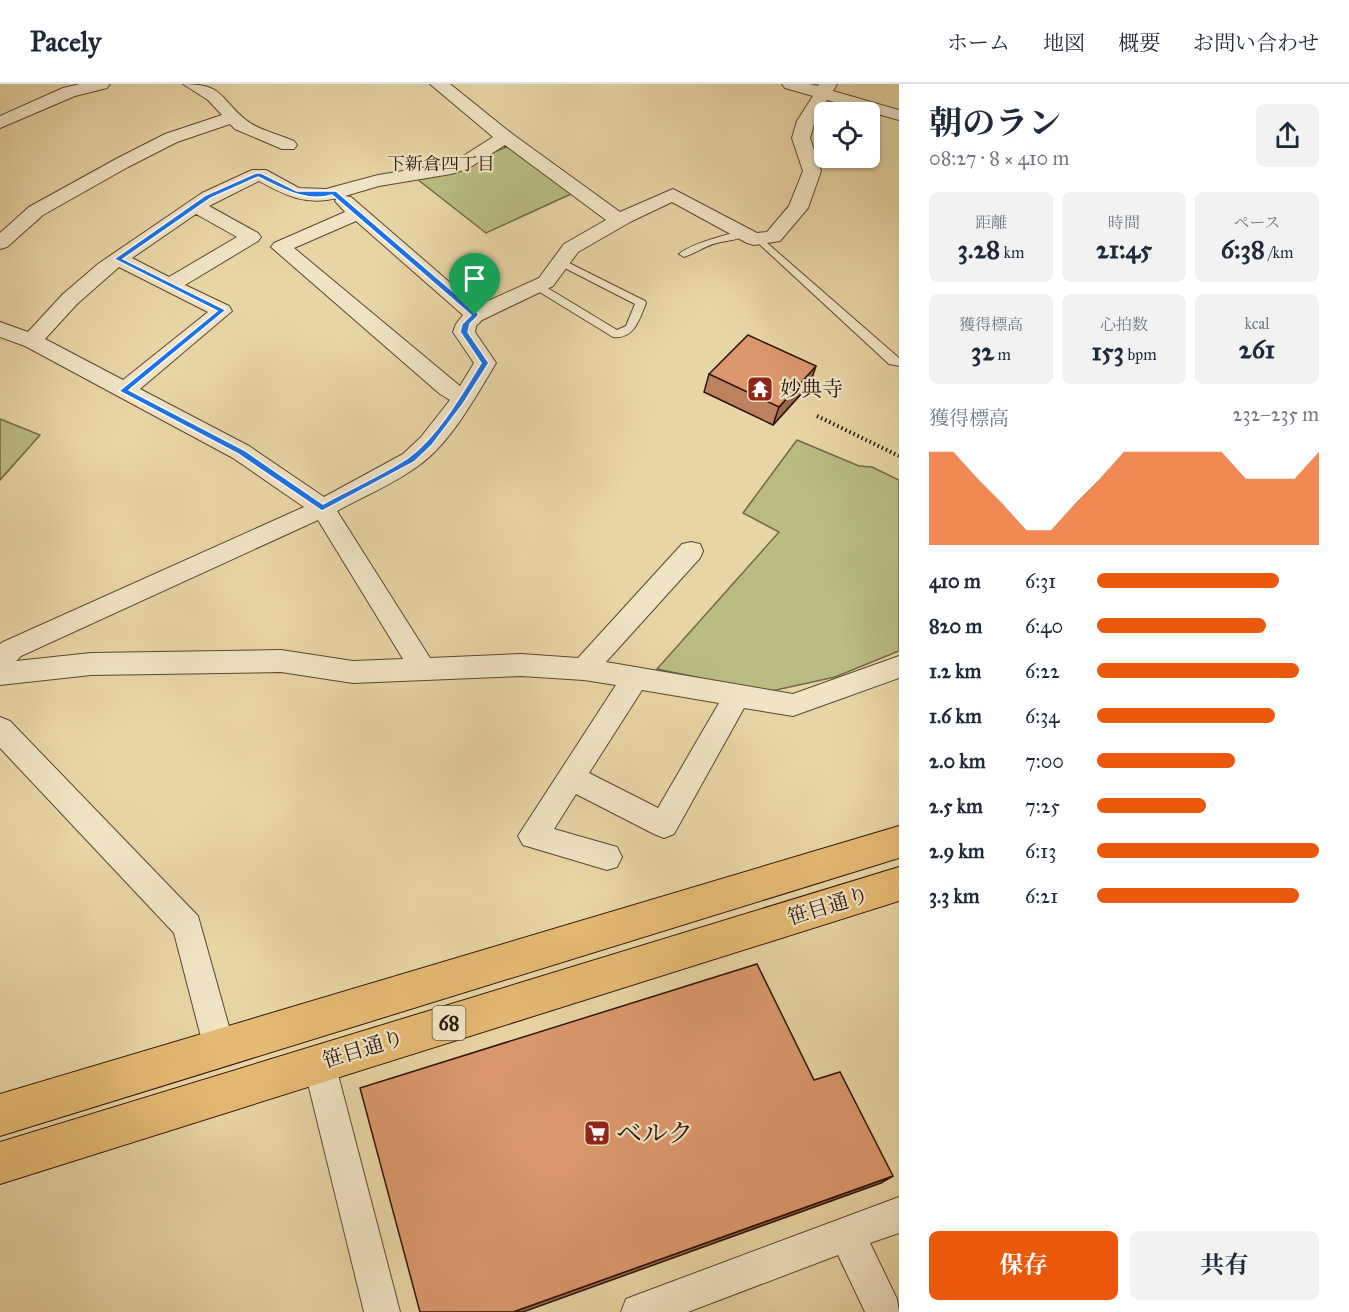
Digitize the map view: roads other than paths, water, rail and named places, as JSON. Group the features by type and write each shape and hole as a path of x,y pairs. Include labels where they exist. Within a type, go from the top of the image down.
{"main road":[{"name":"笹目通り","path":"0,1115 899,842"},
{"name":"笹目通り","path":"0,1162 899,884"}],"street":[{"path":"0,123 69,92 100,84"},
{"path":"192,84 214,96 241,125 288,145"},
{"path":"439,84 505,137 619,220"},
{"path":"791,84 826,88 899,115"},
{"path":"0,661 12,649 322,508 411,460 429,442 463,398 485,363 464,332 466,324 475,315 546,282 571,248 619,220 674,195 751,236 773,237 798,208 812,171 801,138 806,121 826,88"},
{"path":"0,243 36,211 122,163 171,138 233,117"},
{"path":"32,341 70,299 118,259 209,197 259,174 295,193 326,195 378,181 444,170 463,164 505,137"},
{"path":"333,193 475,315"},
{"path":"170,285 251,237 195,206"},
{"path":"358,213 281,247 448,389 463,398"},
{"path":"118,259 222,310 123,391"},
{"path":"0,329 32,341 241,452 322,508 423,669"},
{"path":"584,669 691,552"},
{"path":"0,674 91,664 281,661 352,672 522,665 584,669 793,705 899,667"},
{"path":"608,857 533,836 635,678"},
{"path":"572,778 664,825 737,696"},
{"path":"0,729 187,926 219,1048"},
{"path":"319,1063 382,1312"},
{"path":"639,1312 899,1215"},
{"path":"847,1234 884,1312"}],"lane":[{"path":"684,254 719,239 751,236 893,361 899,362"},
{"path":"537,286 617,335 630,328 641,303 561,262"}],"place":[{"name":"妙典寺","path":"760,389"},
{"name":"ベルク","path":"597,1133"}],"district":[{"name":"下新倉四丁目","path":"441,164"}]}
